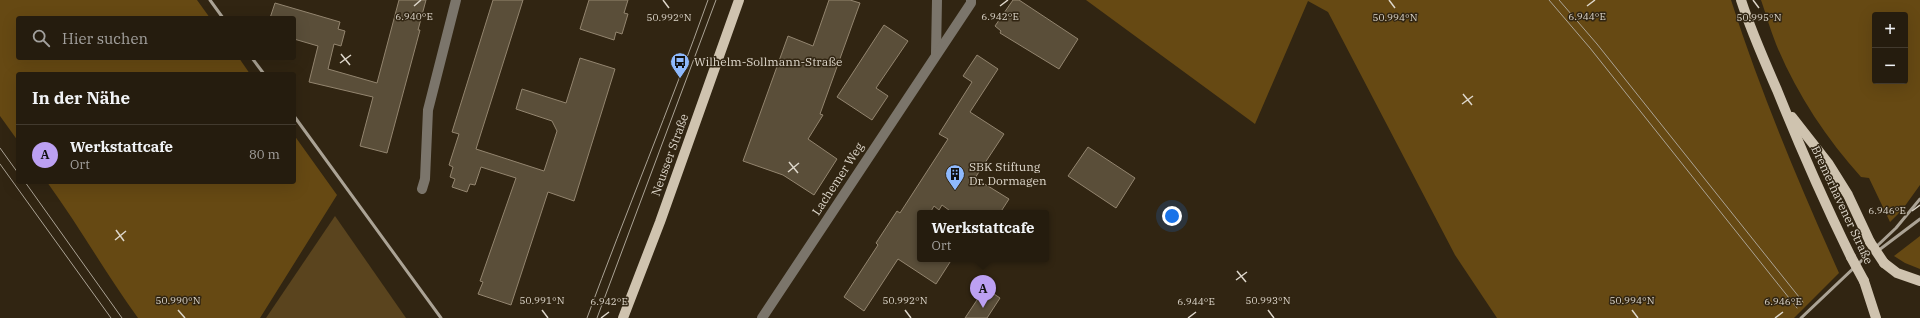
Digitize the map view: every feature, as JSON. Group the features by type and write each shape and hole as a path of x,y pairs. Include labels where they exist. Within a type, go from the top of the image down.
{"main road":[{"name":"Neusser Straße","path":"623,318 660,222 739,0"},
{"name":"Bremerhavener Straße","path":"1741,0 1749,24 1782,104 1824,201 1864,281 1876,318"},
{"name":"Bremerhavener Straße","path":"1782,104 1828,163 1848,195 1870,242 1884,263 1897,273 1920,281"}],"street":[{"path":"422,189 424,179 428,110 456,0"},
{"path":"936,54 937,0"},
{"name":"Lachemer Weg","path":"762,318 971,3 971,0"}],"shaded area":[{"path":"0,0 197,0 209,16 16,16 16,60 240,60 249,72 16,72 16,138 0,116"},
{"path":"1086,0 1731,0 1755,70 1781,138 1839,273 1794,318 1497,318 1455,255 1328,12 1308,1 1255,124"},
{"path":"1761,0 1920,0 1920,185 1902,210 1890,222 1869,178 1861,177 1848,162 1824,131 1802,97 1784,62"},
{"path":"296,138 337,195 260,318 138,318 48,184 296,184"},
{"path":"335,216 406,318 266,318"},
{"path":"1920,236 1920,269 1905,263 1894,256"}],"building":[{"path":"399,0 426,0 418,30 420,30 387,153 360,146 373,97 309,82 318,46 296,40 296,16 271,16 275,3 340,22 338,29 345,31 341,46 334,44 328,69 377,83"},
{"path":"493,0 523,0 476,149 544,171 557,131 552,121 516,109 522,89 566,103 580,58 615,69 574,201 548,192 511,305 478,294 483,282 480,281 516,178 481,167 475,185 470,184 467,192 452,187 455,179 450,177 453,167 449,165 459,134 452,132"},
{"path":"589,0 628,0 624,13 628,14 622,34 616,32 614,40 580,29"},
{"path":"829,0 850,0 860,3 820,114 823,115 808,139 837,159 814,195 783,175 743,161 788,36 813,46"},
{"path":"1013,0 1019,0 1078,39 1059,69 1000,33 1001,31 995,26"},
{"path":"884,25 908,41 876,88 888,96 872,120 837,97"},
{"name":"SBK Stiftung Dr. Dormagen","path":"977,55 998,69 970,112 1004,134 975,178 1009,199 1002,210 949,210 942,205 939,210 934,206 932,210 917,210 917,262 950,262 936,284 898,259 864,311 844,297 878,245 876,243 897,211 900,213 948,139 939,134 972,82 963,76"},
{"path":"1088,147 1135,178 1116,208 1068,176"},
{"path":"985,288 1000,298 987,318 965,318"}],"tram line":[{"path":"587,318 679,80 708,0"},
{"path":"597,318 716,0"},
{"path":"1549,0 1590,48 1797,308"},
{"path":"1559,0 1597,44 1803,302"},
{"path":"0,148 16,170"},
{"path":"0,164 111,318"},
{"path":"26,184 122,318"}],"railway":[{"path":"210,0 222,16"},
{"path":"254,60 262,72"},
{"path":"296,119 441,318"},
{"path":"1801,318 1896,228 1920,199"},
{"path":"1879,250 1920,219"}],"place":[{"name":"Wilhelm-Sollmann-Straße","path":"680,79"},
{"name":"SBK Stiftung Dr. Dormagen","path":"955,191"},
{"name":"Werkstattcafe","path":"983,308"}]}
